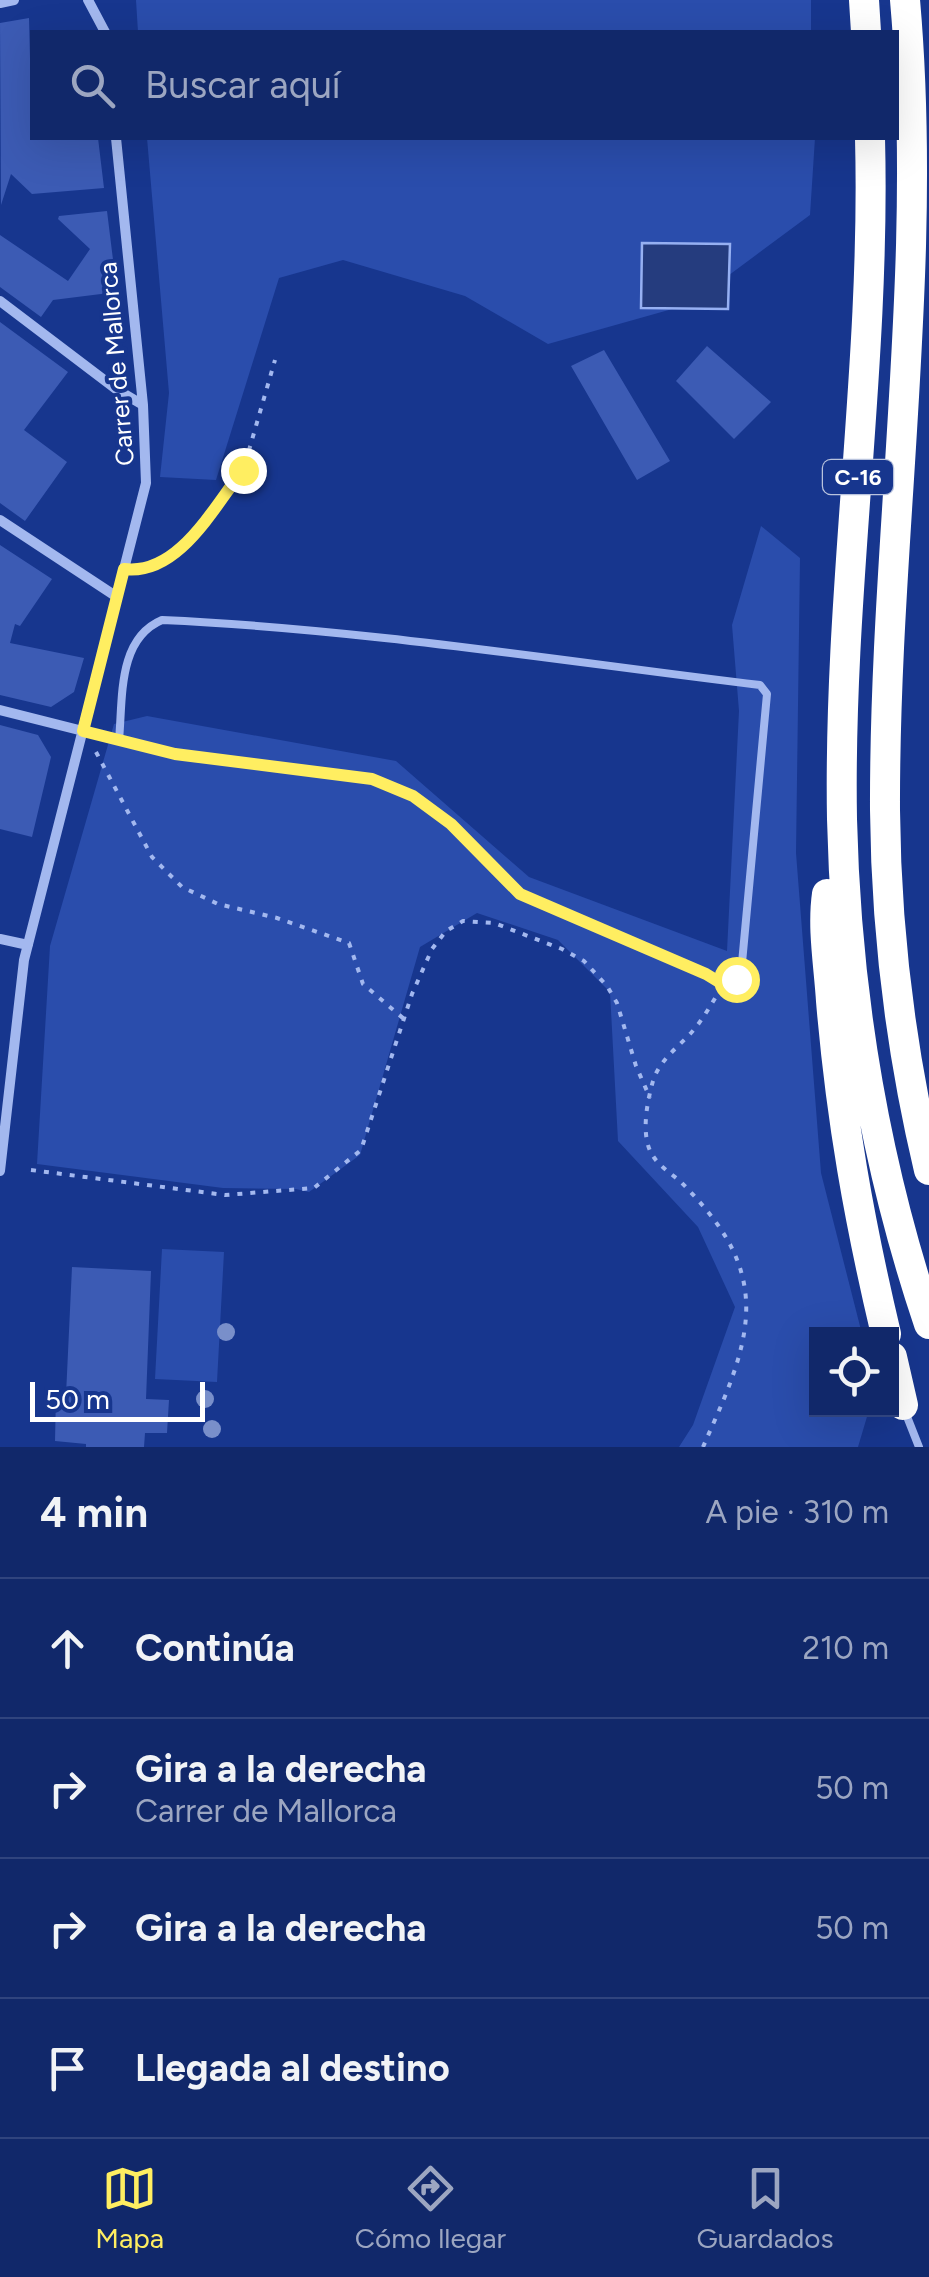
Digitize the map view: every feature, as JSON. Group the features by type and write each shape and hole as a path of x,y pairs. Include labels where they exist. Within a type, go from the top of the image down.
{"highway":[{"path":"864,0 866,30"},
{"path":"909,0 929,104"},
{"name":"C-16","path":"909,0 912,270 890,651 886,846 896,981 929,1170"},
{"name":"C-16","path":"870,140 870,294 848,642 842,818 848,926 864,1063 886,1179 929,1324"},
{"path":"842,818 826,903 836,1054 851,1177 884,1327"},
{"path":"899,1388 903,1405"}],"street":[{"path":"0,2 14,0"},
{"path":"88,0 104,30"},
{"name":"Carrer de Mallorca","path":"0,1171 28,945 146,482 143,405 116,140"},
{"path":"0,301 143,405"},
{"path":"0,520 117,597"},
{"path":"0,710 83,731"},
{"path":"0,939 28,945"}],"lane":[{"path":"83,731 119,740 175,754 372,779 413,796 451,824 520,894 724,985 736,979 742,963 766,694 760,684 512,655 456,644 162,620 150,625 128,656 119,740"},
{"path":"903,1405 918,1447"}],"path":[{"path":"124,569 144,571 175,556 243,470 275,360"},
{"path":"92,743 152,857 182,887 218,904 278,918 349,943 363,984 404,1019"},
{"path":"30,1170 226,1195 314,1188 361,1150 404,1019 432,950 446,932 463,921 494,923 584,961 616,1003 650,1098"},
{"path":"703,1447 730,1385 746,1301 728,1237 712,1214 654,1158 647,1142 654,1078 666,1058 694,1031 724,985"}],"shaded area":[{"path":"136,0 811,0 811,30 138,30"},
{"path":"147,140 815,140 810,215 690,304 548,344 465,296 343,260 279,278 216,480 160,477 169,393"},
{"path":"642,243 730,244 728,309 641,308"},
{"path":"761,526 800,558 796,853 821,1173 860,1327 809,1327 809,1417 867,1417 858,1447 679,1447 693,1425 735,1307 698,1227 618,1141 610,992 558,940 477,913 420,947 360,1155 309,1192 223,1188 37,1164 50,946 114,724 147,716 396,761 529,877 727,951 739,711 732,625"},
{"path":"162,1249 224,1252 217,1382 155,1379"}],"building":[{"path":"29,18 30,140 98,140 104,188 32,194 11,174 1,205 0,23"},
{"path":"107,211 117,292 53,300 41,317 0,287 0,235 68,281 90,249 59,216"},
{"path":"0,322 68,372 24,430 67,462 25,521 0,503"},
{"path":"707,346 771,402 734,439 676,381"},
{"path":"604,350 670,461 637,480 571,366"},
{"path":"0,545 52,579 20,626 15,624 10,643 84,658 74,692 51,707 0,695"},
{"path":"0,725 38,735 51,757 32,837 0,829"},
{"path":"72,1267 151,1271 146,1399 169,1400 167,1433 145,1433 144,1447 86,1447 55,1441 56,1394 66,1395"}],"route":[{"path":"243,470 175,556 144,571 124,569 83,731 175,754 372,779 413,796 451,824 520,894 724,985 736,979"}]}
